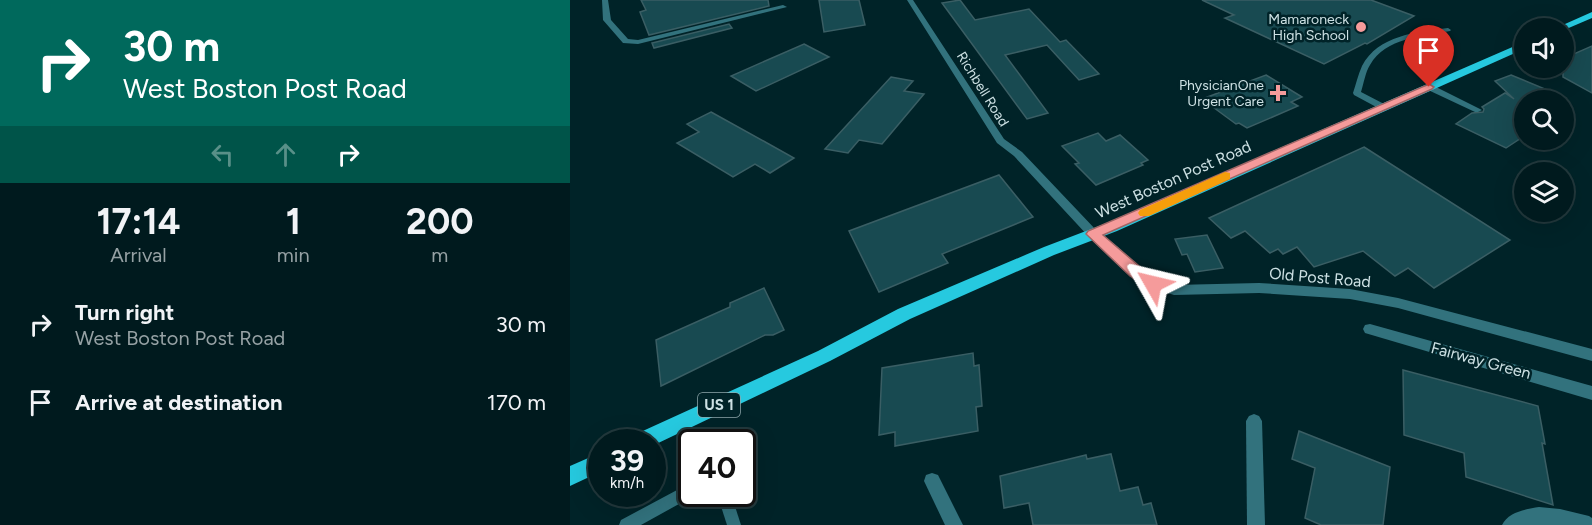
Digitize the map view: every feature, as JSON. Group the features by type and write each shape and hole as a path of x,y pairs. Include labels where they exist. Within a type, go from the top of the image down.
{"main road":[{"path":"1574,23 1592,15"},
{"name":"West Boston Post Road","path":"666,430 839,348 904,314 1049,250 1093,234 1514,49"},
{"path":"570,476 588,468"}],"street":[{"path":"605,0 607,20 626,41 638,42 783,7"},
{"name":"Richbell Road","path":"910,0 1000,141 1018,154 1093,234"},
{"name":"Old Post Road","path":"1093,234 1114,250 1134,272 1153,284 1174,290 1259,288 1350,294 1398,303 1592,355"},
{"name":"Fairway Green","path":"1370,329 1592,393"},
{"path":"1254,421 1256,525"},
{"path":"932,482 954,525"},
{"path":"1511,525 1534,515 1560,517 1590,525"}],"lane":[{"path":"1383,107 1357,93 1365,66 1376,52 1402,39 1448,30"},
{"path":"1429,87 1478,110"},
{"path":"626,525 678,497"},
{"path":"728,507 734,525"}],"building":[{"path":"641,0 768,0 769,6 649,35 640,12 646,10"},
{"path":"819,0 859,0 865,25 824,32"},
{"path":"960,0 975,20 1029,9 1060,42 1066,40 1099,74 1079,80 1047,45 1005,55 1048,113 1027,119 942,3"},
{"path":"1202,0 1371,0 1414,16 1367,44 1324,64 1225,18 1234,15"},
{"path":"729,24 732,28 654,48 652,43"},
{"path":"804,44 829,57 756,91 731,76"},
{"path":"1592,46 1592,93 1565,78 1574,78 1574,54"},
{"path":"1266,75 1302,97 1291,102 1298,106 1247,128 1239,123 1236,124 1202,99"},
{"path":"1511,75 1545,89 1514,90 1514,99 1495,81"},
{"path":"891,77 913,81 904,91 924,94 882,144 859,140 848,153 825,149"},
{"path":"1505,93 1514,99 1514,143 1506,148 1456,124 1472,113 1483,112 1482,107"},
{"path":"711,112 794,158 770,173 755,164 733,177 677,143 699,132 687,124"},
{"path":"1098,133 1106,141 1120,135 1148,160 1141,163 1143,165 1096,185 1075,164 1079,163 1062,146"},
{"path":"1364,147 1510,240 1434,288 1408,268 1395,276 1363,251 1314,267 1297,247 1283,254 1278,249 1270,253 1245,231 1231,238 1209,218"},
{"path":"999,175 1033,217 942,254 948,263 879,292 849,231"},
{"path":"1207,235 1223,268 1195,272 1187,254 1182,255 1175,239"},
{"path":"764,288 784,330 773,335 765,335 661,386 656,340 730,307 730,303"},
{"path":"973,353 974,366 979,365 982,406 976,407 978,431 895,446 895,432 879,435 882,368"},
{"path":"1403,370 1538,406 1553,505 1466,477 1464,453 1404,435"},
{"path":"1299,431 1390,467 1383,525 1321,525 1305,518 1315,468 1292,459"},
{"path":"1111,454 1120,491 1138,487 1143,505 1151,503 1157,525 1033,525 1029,503 1004,508 1000,476 1086,455 1087,459"}],"slow traffic":[{"path":"1144,213 1225,176"}],"place":[{"name":"Mamaroneck High School","path":"1361,27"},
{"name":"PhysicianOne Urgent Care","path":"1278,93"}],"route":[{"path":"1153,284 1134,272 1114,250 1093,234 1429,87"}]}
